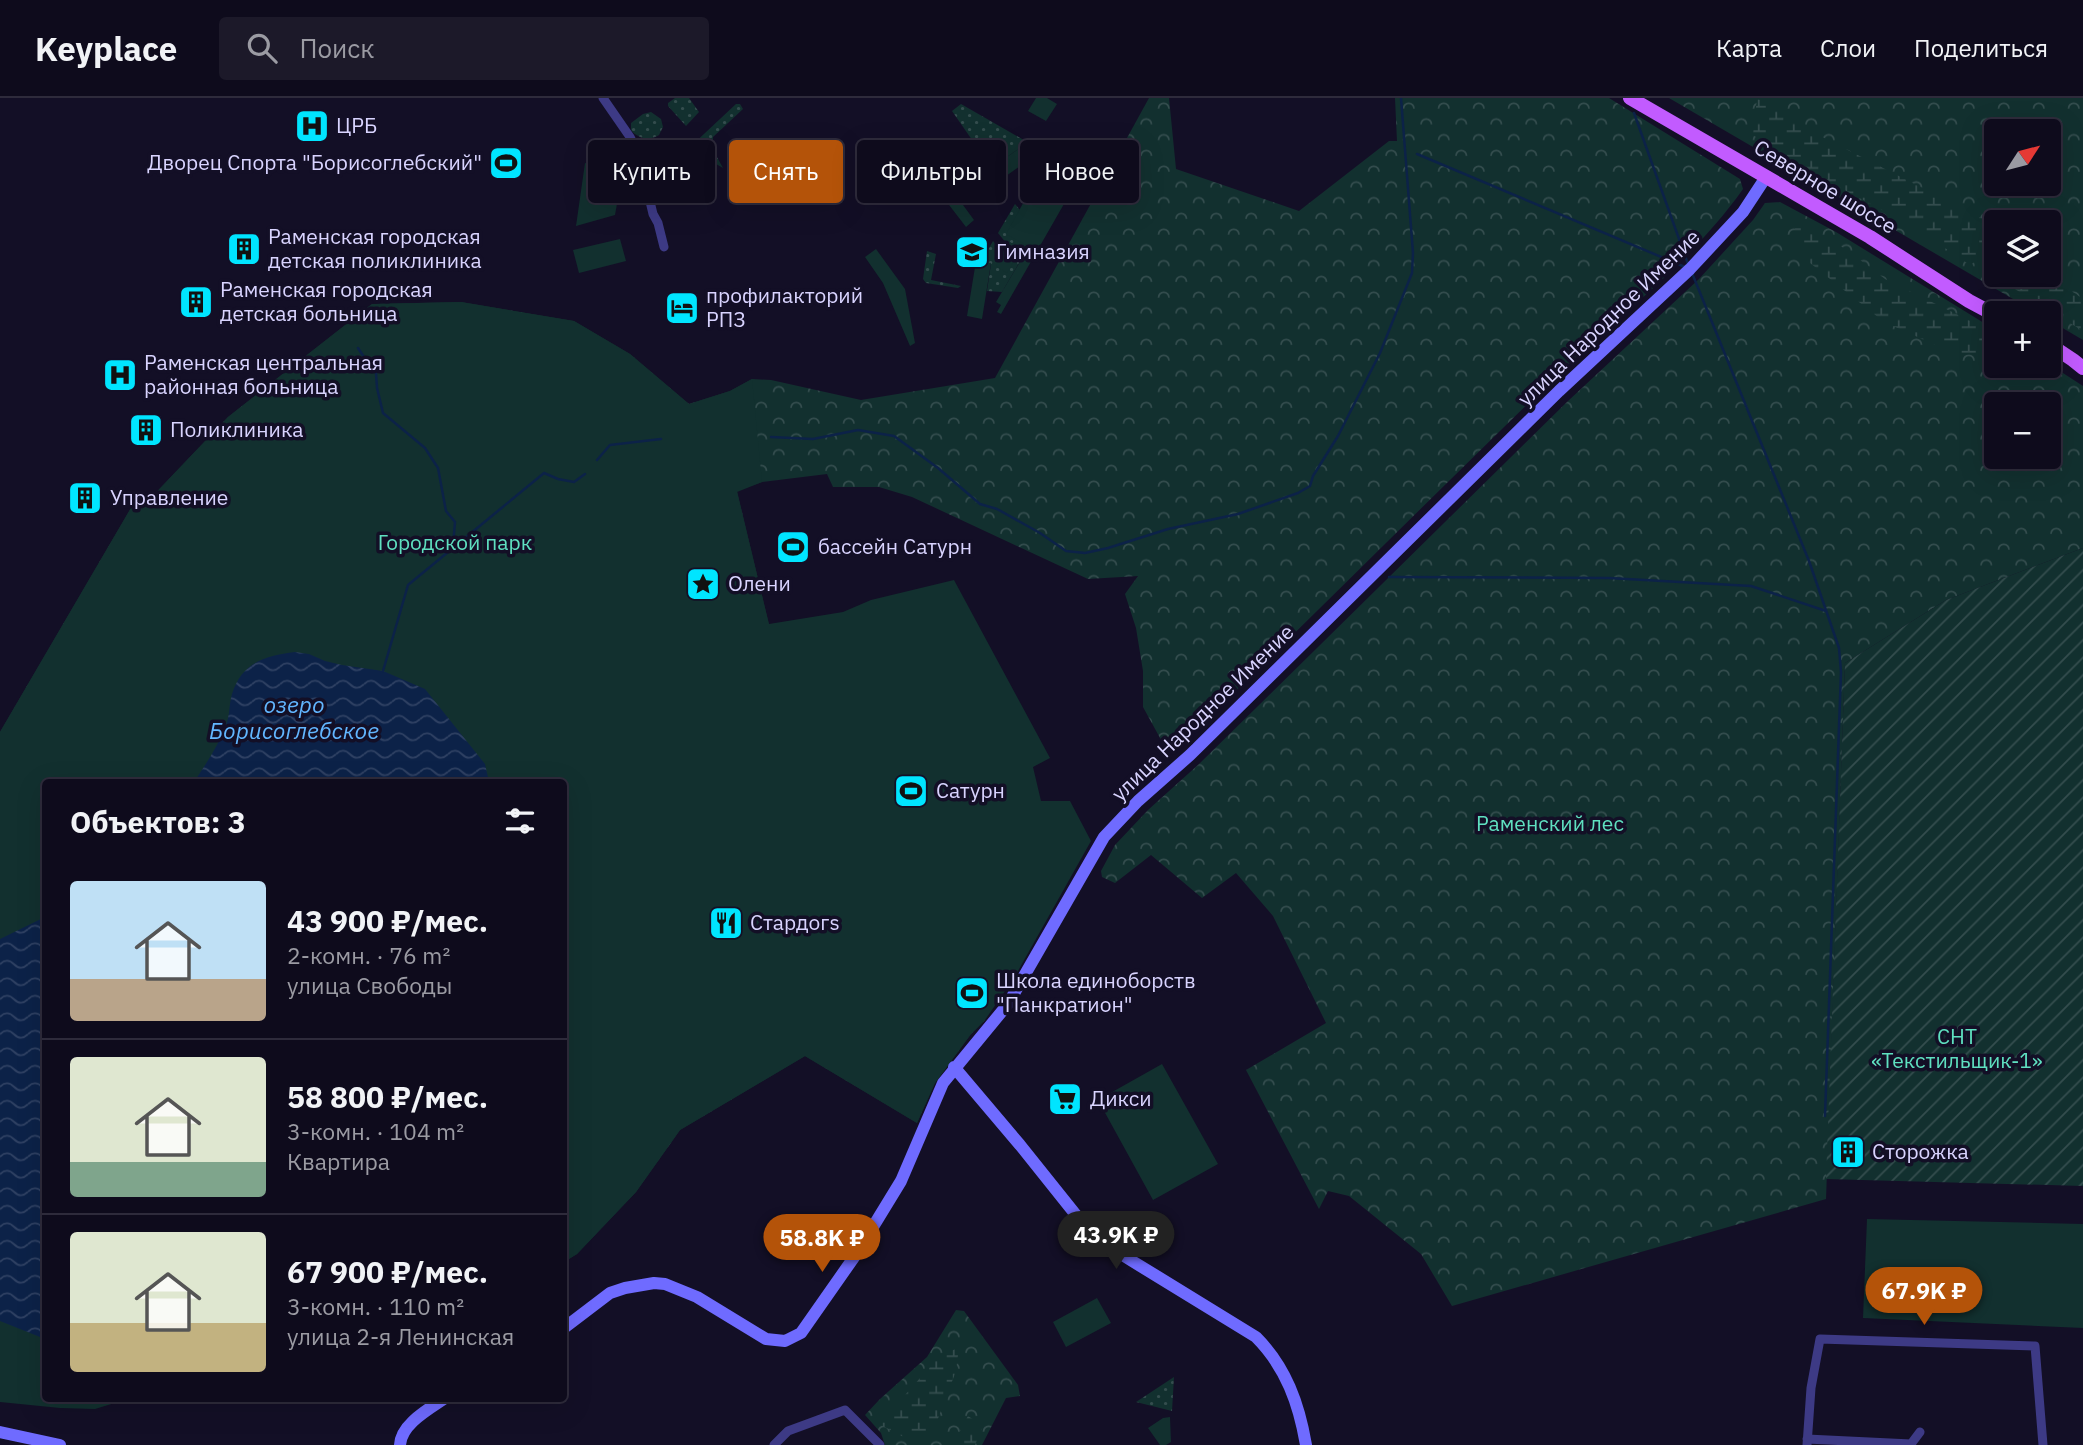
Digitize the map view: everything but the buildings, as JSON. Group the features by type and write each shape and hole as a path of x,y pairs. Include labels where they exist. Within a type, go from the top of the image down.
{"main road":[{"name":"Северное шоссе","path":"1630,98 1870,237 1984,309"},
{"path":"2061,352 2083,368"}],"street":[{"path":"603,98 630,137 639,156 664,247"},
{"name":"улица Народное Имение","path":"567,1326 610,1293 643,1285 665,1284 697,1297 766,1339 785,1341 801,1333 857,1253 901,1181 943,1083 1008,1004 1104,837 1559,391 1690,269 1743,212 1766,177"},
{"path":"954,1067 1095,1235 1124,1256 1256,1337 1266,1347 1292,1389 1301,1415 1306,1445"},
{"path":"1920,1432 1911,1444 1807,1442 1811,1388 1820,1339 2035,1346 2043,1445"},
{"path":"400,1445 400,1439 408,1426 439,1402"},
{"path":"775,1445 788,1431 845,1410 880,1445"},
{"path":"0,1432 60,1445"}],"green space":[{"path":"675,98 689,98 699,112 686,126 668,106"},
{"path":"1036,98 1047,98 1057,104 1046,121 1028,111"},
{"path":"1149,98 1169,98 1176,169 1299,211 1389,141 1397,141 1395,98 1609,98 1740,179 1743,189 1675,267 1548,384 1184,742 1165,747 1143,707 1143,671 1136,628 1125,594 1138,576 1088,579 912,497 879,487 833,487 827,474 762,482 737,491 769,625 985,1020 971,1034 935,1083 917,1123 805,1056 680,1130 636,1192 577,1254 567,1260 567,779 530,779 0,732 135,501 147,502 228,417 372,304 461,302 574,321 630,354 689,404 730,391 752,379 771,380 861,400 995,378 1091,203 1139,203 1139,140 1126,140"},
{"path":"1669,98 2083,98 2083,340 2061,327 2061,301 2016,301 1992,287 2061,287 2061,210 1984,210 1984,282"},
{"path":"1757,98 1797,124 1983,219 1984,256 1970,265 1917,229 1800,166 1753,135"},
{"path":"736,104 740,104 743,109 713,140 698,140"},
{"path":"961,104 1024,140 1020,140 1020,148 1006,158 1006,140 972,140 952,111"},
{"path":"651,112 661,119 663,127 659,135 648,138 637,135 631,130 631,123 643,114"},
{"path":"1020,148 1020,166 1006,176 1006,158"},
{"path":"715,154 723,168 715,163"},
{"path":"585,163 588,164 588,203 617,203 615,215 576,226"},
{"name":"Раменский лес","path":"1780,202 1836,232 1984,323 1984,378 2061,378 2061,372 2083,386 2083,548 1946,600 1845,663 1826,1199 1452,1306 1421,1254 1349,1196 1328,1191 1319,1209 1246,1070 1326,1023 1273,916 1236,873 1202,898 1151,855 1115,883 1102,877 1101,871 1115,845 1148,810 1199,764 1568,401 1699,279 1765,203"},
{"path":"948,203 962,203 974,220 966,227"},
{"path":"1023,203 1065,203 1001,314 997,312 1001,305 996,302 1027,250 1031,253 1033,249 1006,234"},
{"path":"1015,204 1020,210 1007,233 1033,249 1031,253 1026,251 1002,292 987,291 991,264 981,262 993,241 1003,252 1007,244 998,233"},
{"path":"1799,221 1847,250 1885,279 1984,328 1984,354 1958,355 1884,322 1805,259 1791,236"},
{"path":"620,239 626,261 579,273 573,250"},
{"path":"1010,242 1021,249 1007,273 996,266"},
{"path":"876,249 905,289 915,343 910,346 883,283 865,257"},
{"path":"927,251 936,254 931,280 961,286 958,288 926,283 923,279"},
{"path":"976,261 991,263 982,319 967,316"},
{"path":"2061,284 2083,299 2083,331 2061,317 2061,301 2034,301 2012,287 2061,287"},
{"name":"Городской парк","path":"461,302 574,321 630,354 689,404 730,391 752,379 762,482 737,492 769,624 843,612 871,600 954,580 1050,758 1033,767 1041,801 1070,801 1091,841 1014,978 935,1083 917,1123 805,1056 680,1130 636,1192 577,1254 567,1260 567,779 42,779 42,1402 118,1402 95,1409 0,1402 0,732 135,501 147,502 228,417 372,304"},
{"name":"СНТ «Текстильщик-1»","path":"2083,548 2083,1186 1826,1179 1845,663 1946,600"},
{"path":"1162,1064 1218,1164 1153,1200 1098,1100"},
{"path":"1867,1219 2083,1224 2083,1328 1863,1318"},
{"path":"1097,1298 1111,1323 1066,1347 1053,1322"},
{"path":"956,1310 964,1311 1018,1385 1020,1396 1006,1398 982,1445 885,1445 881,1433 865,1415 927,1357"},
{"path":"959,1347 956,1371 931,1437 911,1441 879,1424 938,1358"},
{"path":"1174,1377 1172,1411 1136,1402"},
{"path":"968,1416 983,1426 975,1445 953,1445"},
{"path":"1170,1417 1171,1442 1160,1445 1148,1428 1163,1418"}],"water":[{"name":"озеро Борисоглебское","path":"295,652 309,654 342,665 383,671 425,689 485,764 488,779 196,779 223,733 236,683 256,662"},
{"path":"42,918 42,1338 0,1321 0,939"}],"waterway":[{"path":"771,437 813,439 858,430 894,436 938,468 980,504 997,509 1066,551 1085,553 1108,548 1168,529 1238,514 1298,493 1310,486 1313,476 1338,436 1380,353 1412,273 1413,253 1401,98"},
{"path":"1634,113 1688,264"},
{"path":"1417,154 1685,267"},
{"path":"1692,273 1809,561 1839,648 1841,672 1825,1116"},
{"path":"358,348 366,360"},
{"path":"370,366 376,373 383,413 425,448 438,468 446,511 455,522 453,546"},
{"path":"597,460 610,445 661,439"},
{"path":"383,671 408,585 544,473 574,482 585,474"},
{"path":"1389,577 1609,578 1751,586 1826,611"}],"place":[{"name":"ЦРБ","path":"312,126"},
{"name":"Дворец Спорта \"Борисоглебский\"","path":"506,163"},
{"name":"Раменская городская детская поликлиника","path":"244,249"},
{"name":"Гимназия","path":"972,252"},
{"name":"Раменская городская детская больница","path":"196,302"},
{"name":"профилакторий РПЗ","path":"682,308"},
{"name":"Раменская центральная районная больница","path":"120,375"},
{"name":"Поликлиника","path":"146,430"},
{"name":"Управление","path":"85,498"},
{"name":"бассейн Сатурн","path":"793,547"},
{"name":"Олени","path":"703,584"},
{"name":"Сатурн","path":"911,791"},
{"name":"Стардогs","path":"726,923"},
{"name":"Школа единоборств \"Панкратион\"","path":"972,993"},
{"name":"Дикси","path":"1065,1099"},
{"name":"Сторожка","path":"1848,1152"}]}
